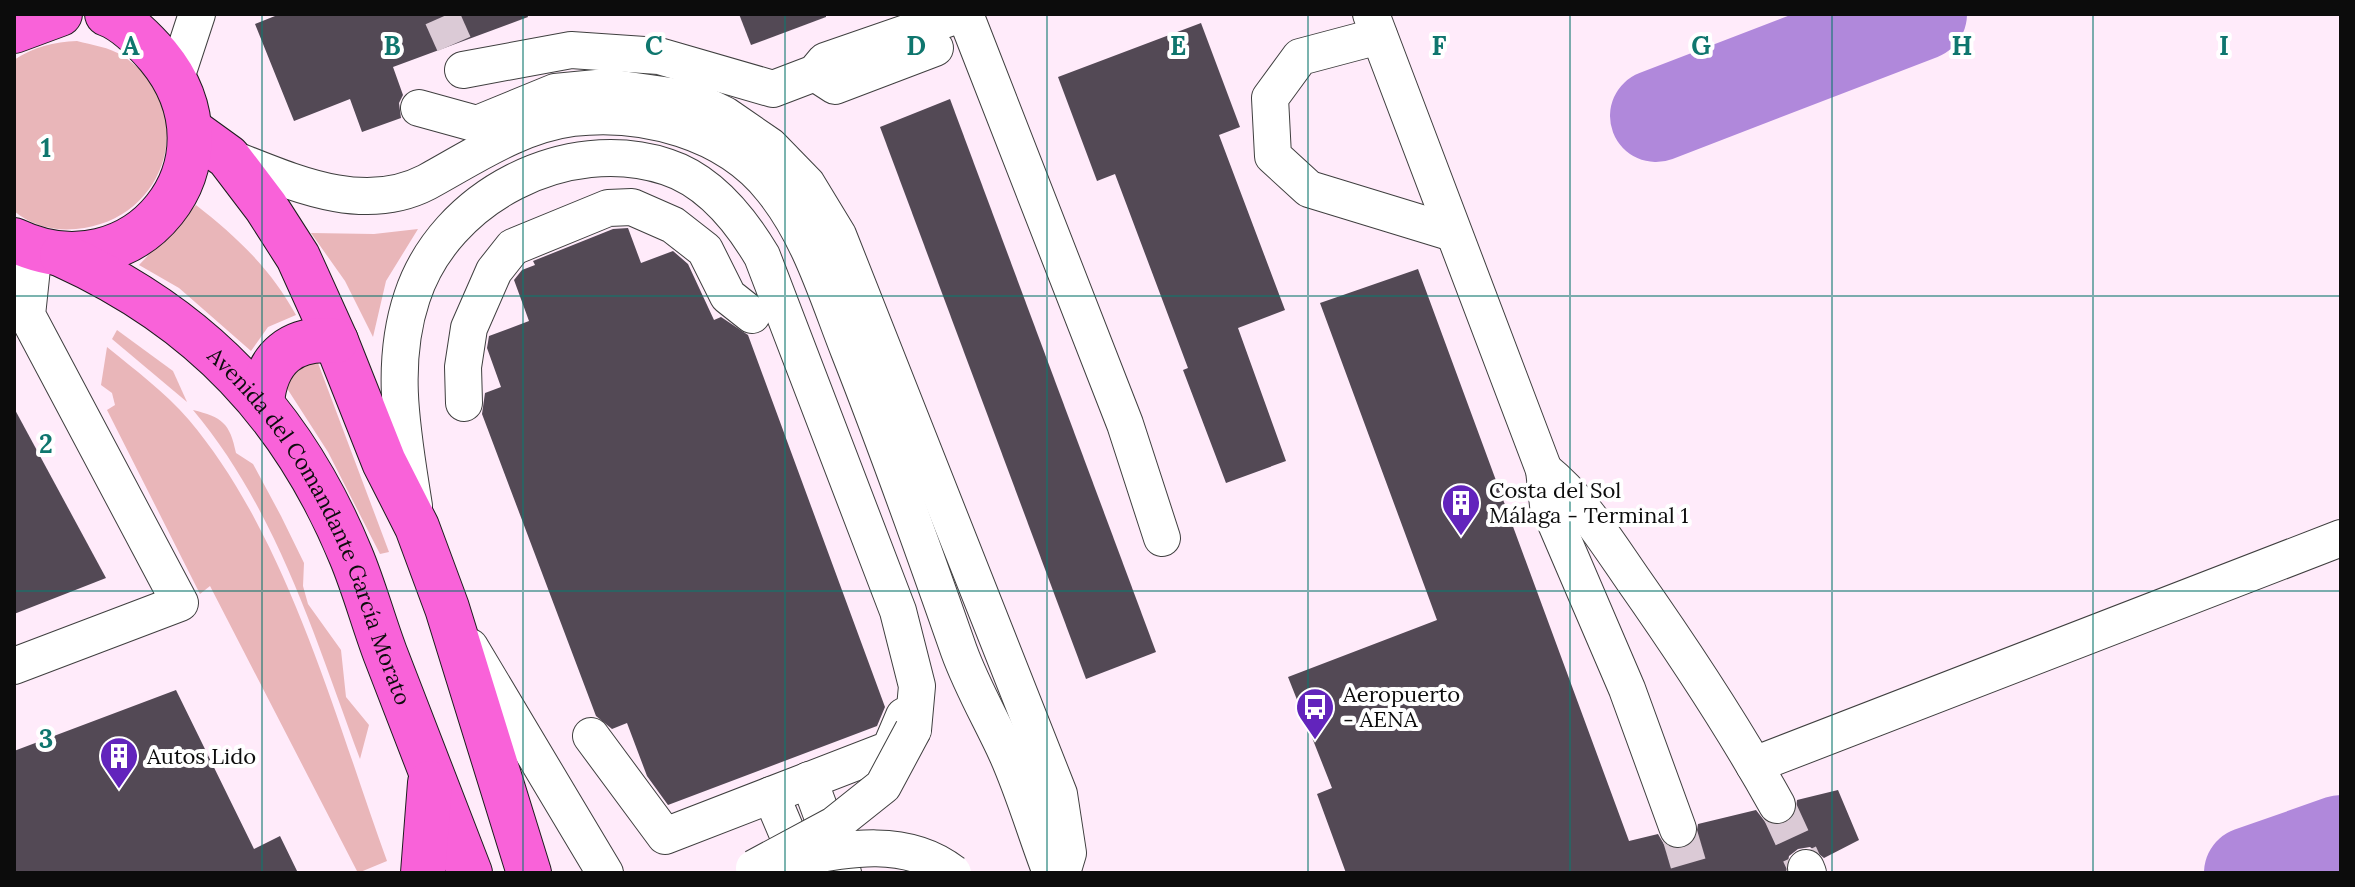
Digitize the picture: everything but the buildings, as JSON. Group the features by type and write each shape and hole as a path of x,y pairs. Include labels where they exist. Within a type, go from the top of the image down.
{"main road":[{"path":"14,31 60,14"},
{"path":"37,248 105,251 144,231 170,205 183,180 192,131 188,106 176,78 146,42 111,14"},
{"path":"192,131 228,157 298,257 336,341 384,462 417,527 447,608 529,873"},
{"name":"Avenida del Comandante García Morato","path":"37,248 117,280 161,309 215,353 262,402 313,477 351,556 470,873"},
{"path":"262,402 264,381 280,356 317,339 336,341"},
{"path":"423,873 431,772"}],"street":[{"path":"176,78 197,14"},
{"path":"1062,873 1068,853 1059,794 838,235 807,184 770,146 725,115 692,99 607,87 555,92 477,124 434,114 458,57 571,50 659,56 773,89 815,73 835,86 966,21 1125,424 1162,538"},
{"path":"1453,233 1309,189 1273,156 1270,98 1300,57 1375,25 1544,470 1548,505 1627,689 1678,829"},
{"path":"228,157 302,185 345,196 389,193 423,184 520,133 571,118 627,117 681,128 729,151 771,187 805,238 889,453 971,683 1008,756 1051,873"},
{"path":"417,527 398,408 401,339 413,294 432,258 470,212 511,182 551,166 582,159 624,158 669,167 702,186 738,217 762,256 898,611 917,686 913,730 883,786 834,825 748,870"},
{"path":"464,403 463,367 469,328 494,271 513,247 608,208 632,207 673,225 705,250 728,296 752,315"},
{"path":"14,666 180,603 27,315 37,248"},
{"path":"1544,470 1571,492 1699,675 1777,805"},
{"path":"1754,765 2341,538"},
{"path":"447,608 605,873"},
{"path":"591,736 665,836 890,749 904,716"},
{"path":"480,719 551,873"},
{"path":"790,788 804,873"},
{"path":"790,788 824,873"},
{"path":"790,788 843,873"},
{"path":"584,835 627,873"},
{"path":"748,870 839,850 871,847 910,853 953,873"}],"shaded area":[{"path":"77,41 118,53 147,78 162,104 167,131 164,159 152,184 134,206 108,221 76,229 59,229 35,224 14,211 14,60 44,46"},
{"path":"196,205 252,255 276,283 296,315 268,327 251,351 179,288 139,265"},
{"path":"418,229 386,281 373,337 345,281 311,233 374,234"},
{"path":"117,330 173,371 187,402 112,339"},
{"path":"107,347 189,420 224,467 254,518 306,631 387,861 358,873 210,586 200,594 107,410 115,405 112,393 101,385"},
{"path":"296,361 318,363 389,552 380,554 328,452 281,379"},
{"path":"193,410 211,415 227,428 236,453 253,464 304,563 303,586 308,604 341,650 346,697 369,725 360,759 310,622 271,532 222,449"}],"taxiway":[{"path":"1656,116 1921,14"},
{"path":"2250,873 2341,841"}],"tunnel":[{"path":"442,17 454,44"},
{"path":"1777,805 1806,868"},
{"path":"1678,829 1691,873"}],"place":[{"name":"Costa del Sol Málaga - Terminal 1","path":"1461,537"},
{"name":"Aeropuerto - AENA","path":"1315,741"},
{"name":"Autos Lido","path":"119,790"}]}
